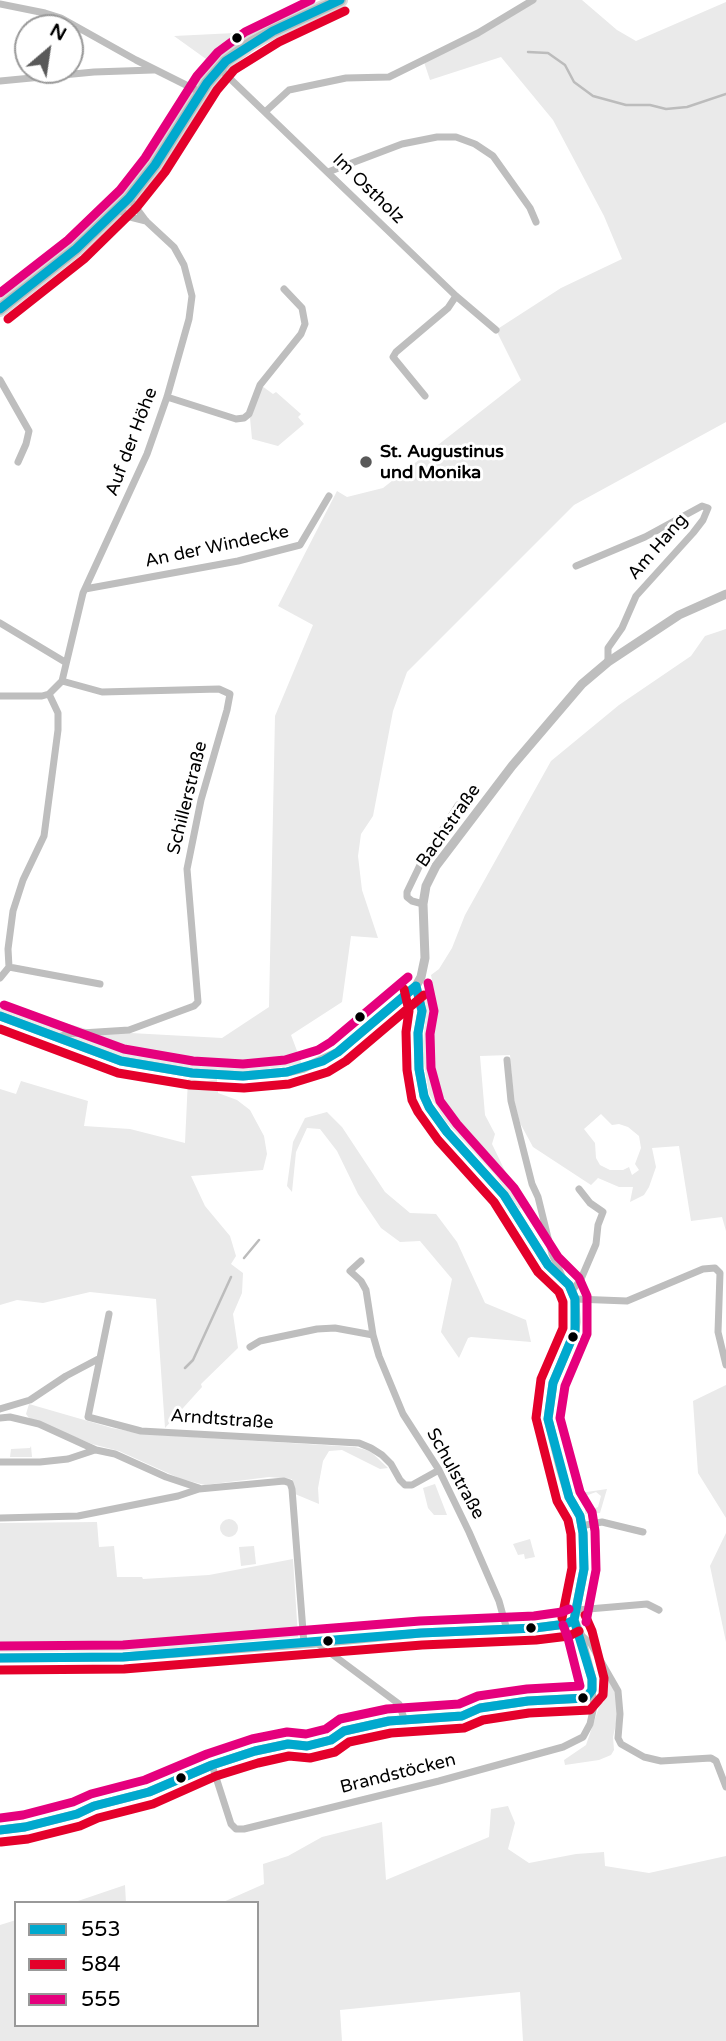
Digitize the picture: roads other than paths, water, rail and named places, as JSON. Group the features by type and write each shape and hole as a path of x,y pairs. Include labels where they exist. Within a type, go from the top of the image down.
{"main road":[{"path":"1,305 76,249 129,198 155,165 200,92 219,68 251,43 340,0"}],"street":[{"path":"265,112 286,92 294,89 346,78 389,77 467,39 533,0"},
{"path":"0,4 52,15 200,92"},
{"name":"Im Ostholz","path":"219,68 456,296 496,330"},
{"path":"0,81 94,72 157,70"},
{"path":"328,172 401,144 437,137 456,138 493,156 530,208 536,222"},
{"name":"Auf der Höhe","path":"62,681 85,589 148,454 189,320 192,296 184,264 174,247 146,221 129,198"},
{"name":"Auf der Höhe","path":"118,209 130,218 146,221"},
{"path":"167,397 236,419 249,414 260,385 301,334 305,324 302,308 284,289"},
{"path":"425,396 393,357 448,308 456,296"},
{"path":"0,380 29,430 18,463"},
{"name":"An der Windecke","path":"85,589 238,561 300,545 329,496"},
{"name":"Am Hang","path":"576,566 645,537 702,506 708,508 693,533 636,596 622,628 608,648 608,662"},
{"name":"Bachstraße","path":"574,1295 563,1277 548,1265 503,1195 447,1132 424,1096 419,1069 418,1033 422,1011 416,986 425,958 423,904 426,887 436,866 512,766 582,684 608,662 678,615 726,594"},
{"path":"0,623 65,662"},
{"path":"0,696 49,694 62,681"},
{"name":"Schillerstraße","path":"60,1037 66,1034 129,1030 187,1009 198,1002 187,869 201,800 228,710 230,694 219,689 103,692 62,681"},
{"path":"0,978 9,967 8,949 13,911 23,880 44,836 58,730 58,713 49,694"},
{"path":"423,904 412,901 407,897 407,892 420,864 458,806"},
{"path":"9,967 100,984"},
{"path":"0,1016 121,1061 208,1075 243,1076 287,1072 313,1065 338,1052 416,986"},
{"path":"507,1060 511,1101 532,1184 538,1197 552,1255 563,1277"},
{"path":"0,1830 25,1827 77,1814 94,1806 149,1792 212,1765 288,1744 307,1746 331,1740 344,1731 388,1721 462,1716 480,1708 527,1701 586,1698 592,1690 592,1679 574,1620 584,1569 582,1526 560,1467 548,1419 553,1383 573,1336 576,1322 574,1295 596,1244 598,1225 603,1212 590,1203 579,1189"},
{"name":"Schulstraße","path":"361,1261 350,1271 366,1290 379,1356 403,1414 439,1470 484,1566 499,1601 507,1630"},
{"path":"574,1295 627,1301 703,1269 715,1268 720,1273 718,1332 726,1365"},
{"name":"Arndtstraße","path":"109,1314 88,1417 141,1431 359,1443 382,1455 405,1485 412,1485 439,1470"},
{"path":"250,1346 260,1341 317,1329 335,1328 373,1335"},
{"path":"0,1409 30,1400 66,1376 100,1359"},
{"path":"0,1418 10,1417 39,1424 96,1450 115,1454 199,1489"},
{"path":"0,1462 68,1459 96,1450"},
{"path":"0,1518 78,1516 178,1496 199,1489 276,1480 290,1483 304,1644"},
{"path":"582,1526 602,1522 643,1532"},
{"path":"577,1610 647,1604 659,1610"},
{"path":"0,1658 123,1657 421,1633 507,1630 566,1624 574,1620"},
{"path":"580,1634 591,1644 618,1691 618,1738 621,1744 644,1757 661,1761 710,1758 716,1761 726,1787"},
{"path":"317,1643 399,1704 405,1721"},
{"name":"Brandstöcken","path":"212,1765 231,1824 236,1829 244,1829 563,1747 583,1737 587,1730 593,1715 592,1690"}],"waterway":[{"path":"528,52 548,53 565,65 574,82 593,96 626,105 650,105 666,109 687,107 726,94"},
{"path":"244,1258 259,1240"},
{"path":"185,1368 193,1360 231,1277"}],"place":[{"name":"St. Augustinus und Monika","path":"366,462"}]}
